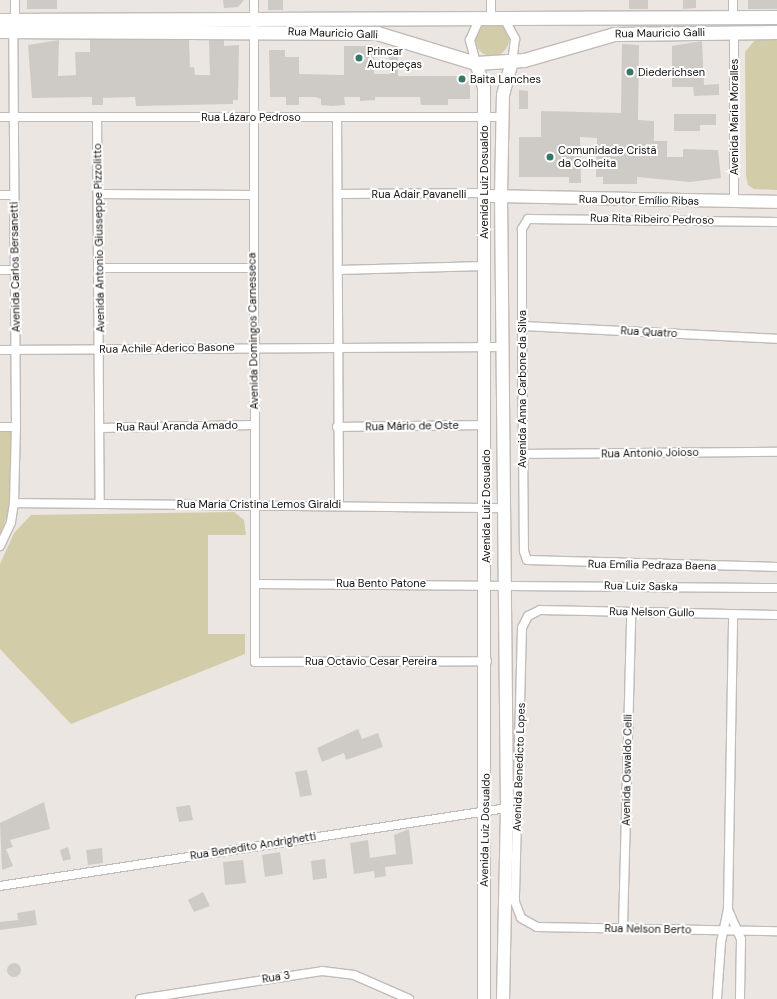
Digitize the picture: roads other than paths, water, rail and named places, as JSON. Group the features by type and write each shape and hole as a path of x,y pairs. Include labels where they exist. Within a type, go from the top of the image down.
{"main road":[{"name":"Rua Mauricio Galli","path":"9,27 254,17 777,17"},
{"name":"Rua Mauricio Galli","path":"0,20 9,27 377,33 476,63 512,62 614,34 777,32"}],"street":[{"name":"Avenida Carlos Bersanetti","path":"0,546 11,522 14,503 16,350 13,117 9,27 15,0"},
{"name":"Avenida Domingos Carnesseca","path":"254,0 255,32 252,195 257,584 255,662"},
{"name":"Avenida Luiz Dosualdo","path":"491,0 492,18 515,39 512,62 503,95 502,117 501,197 506,808 503,999"},
{"path":"733,0 734,17"},
{"name":"Avenida Luiz Dosualdo","path":"484,999 487,661 486,425 484,347 485,266 483,193 484,88 470,40 492,18"},
{"name":"Avenida Maria Moralles","path":"734,32 734,201"},
{"name":"Rua Lázaro Pedroso","path":"0,117 502,117"},
{"path":"337,117 338,503"},
{"name":"Avenida Antonio Giusseppe Pizzolitto","path":"98,118 100,503"},
{"name":"Rua Adair Pavanelli","path":"338,194 483,193 501,197"},
{"path":"98,194 252,195"},
{"path":"0,195 14,195"},
{"name":"Rua Doutor Emílio Ribas","path":"501,197 777,202"},
{"name":"Rua Rita Ribeiro Pedroso","path":"528,219 777,222"},
{"name":"Avenida Anna Carbone da Silva","path":"527,560 524,551 522,229 528,219"},
{"path":"338,270 485,266"},
{"path":"99,268 253,268"},
{"path":"0,270 14,270"},
{"name":"Rua Quatro","path":"522,326 777,339"},
{"name":"Rua Achile Aderico Basone","path":"0,350 253,347 502,347"},
{"name":"Rua Raul Aranda Amado","path":"100,428 254,425"},
{"name":"Rua Mário de Oste","path":"337,427 486,425"},
{"path":"0,427 16,427"},
{"name":"Rua Antonio Joioso","path":"523,454 777,452"},
{"name":"Rua Maria Cristina Lemos Giraldi","path":"14,503 338,503 486,505 504,508"},
{"name":"Rua Emília Pedraza Baena","path":"527,560 777,567"},
{"name":"Rua Bento Patone","path":"257,584 505,583"},
{"name":"Rua Luiz Saska","path":"505,583 777,588"},
{"name":"Rua Nelson Gullo","path":"528,616 540,610 777,615"},
{"name":"Avenida Oswaldo Celli","path":"623,928 630,612"},
{"path":"717,999 728,909 733,614"},
{"name":"Avenida Benedicto Lopes","path":"522,918 515,902 522,628 528,616"},
{"name":"Rua Octavio Cesar Pereira","path":"255,662 487,661"},
{"name":"Rua Benedito Andrighetti","path":"0,886 486,809 506,808"},
{"path":"728,909 741,939 740,999"},
{"name":"Rua Nelson Berto","path":"522,918 537,927 777,931"},
{"name":"Rua 3","path":"140,999 322,971 354,975 409,999"}],"place":[{"name":"Princar Autopeças","path":"359,58"},
{"name":"Diederichsen","path":"630,72"},
{"name":"Baita Lanches","path":"462,79"},
{"name":"Comunidade Cristã da Colheita","path":"550,157"}]}
